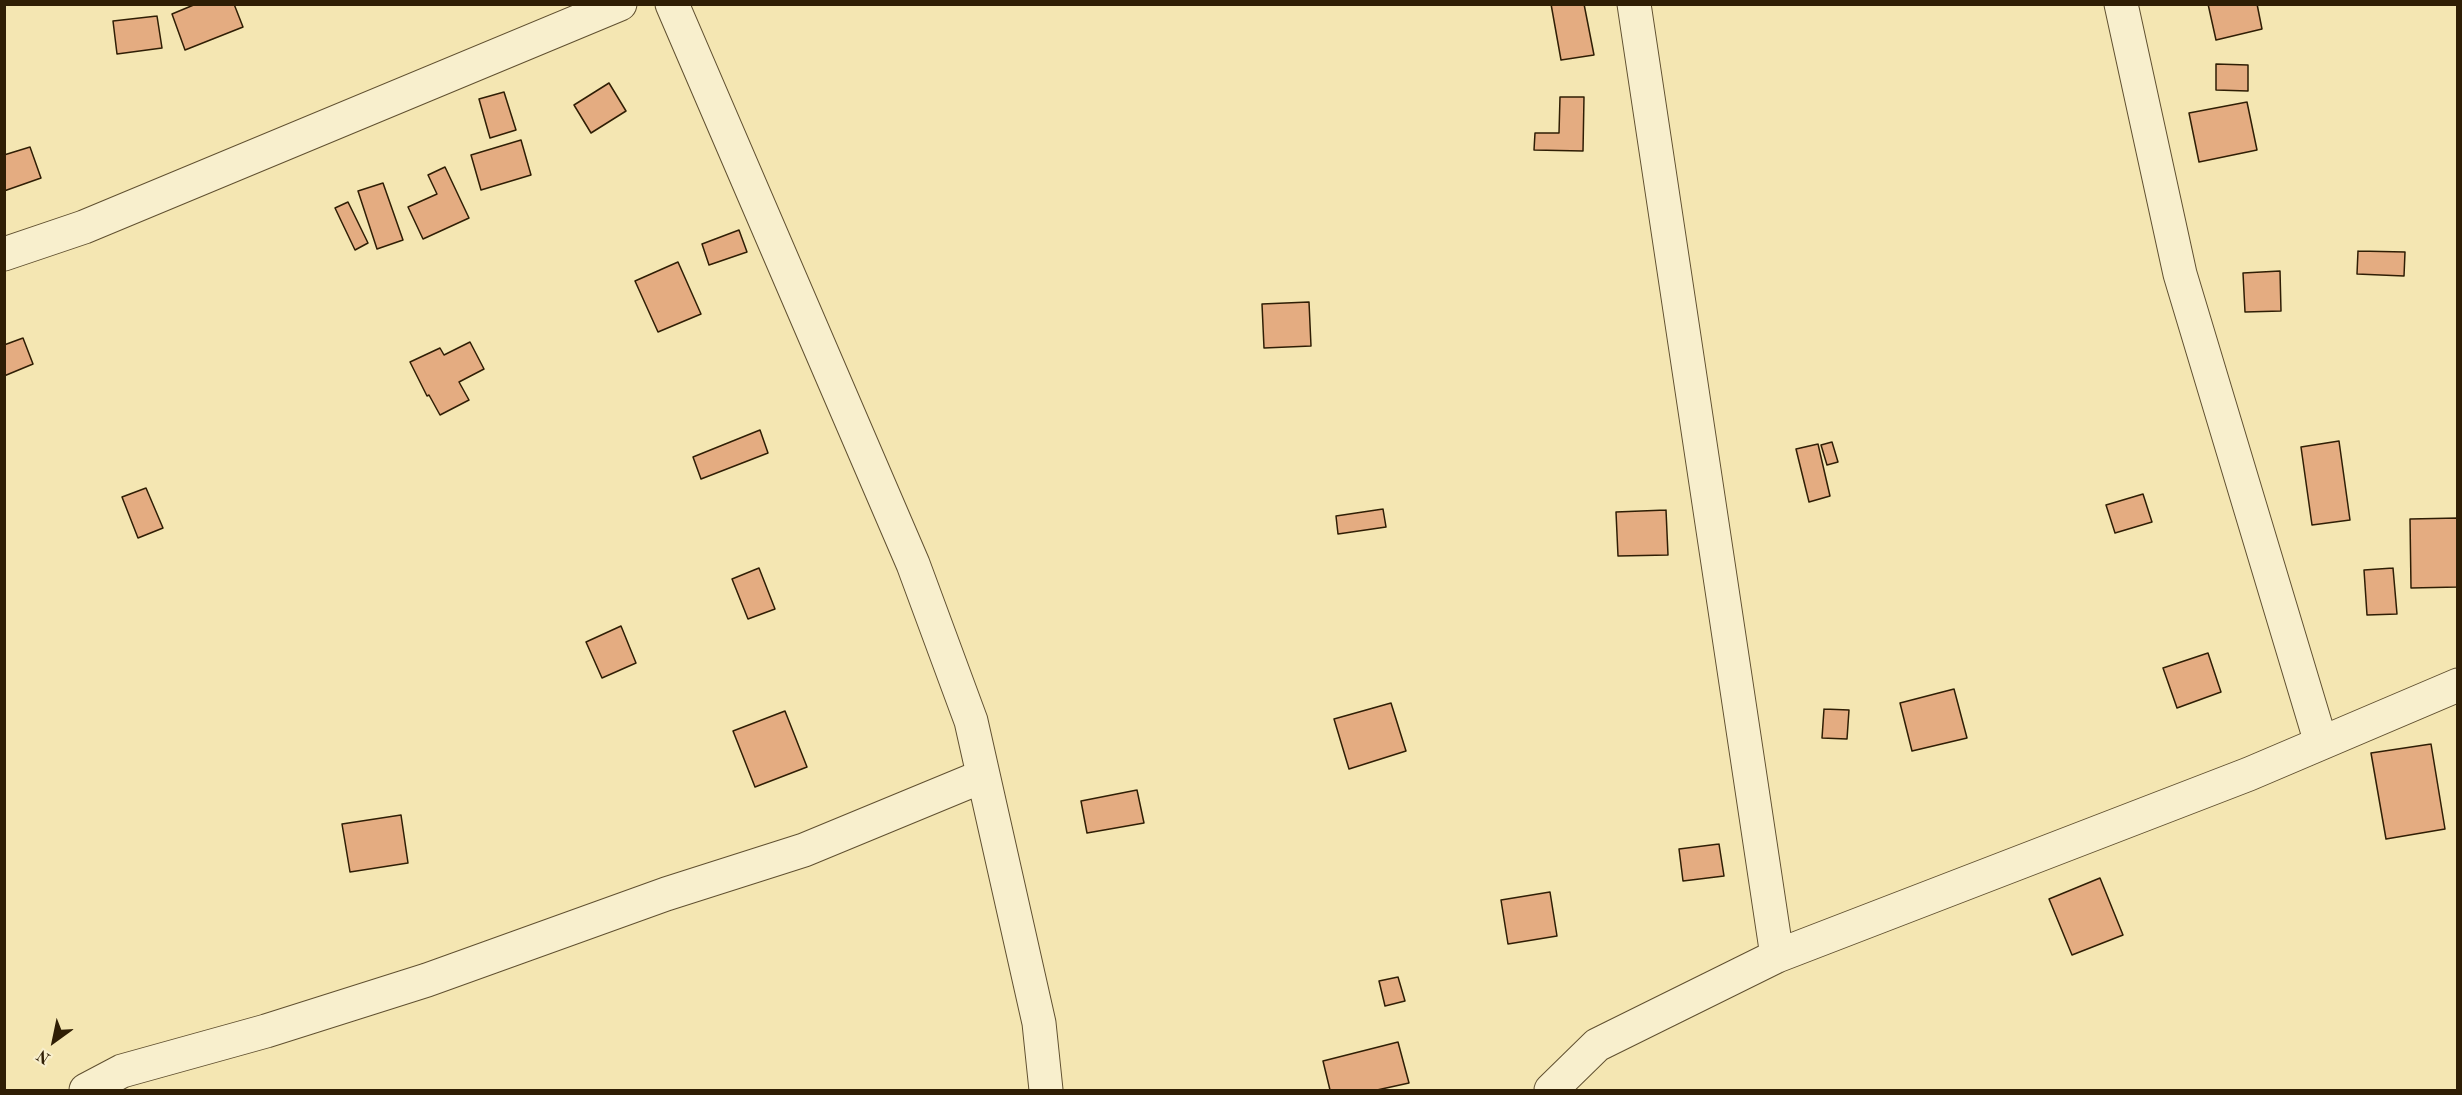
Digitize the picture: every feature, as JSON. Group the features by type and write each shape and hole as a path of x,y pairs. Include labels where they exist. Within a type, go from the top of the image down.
{"street":[{"path":"4,254 84,227 620,4"},
{"path":"672,4 913,564 971,721 1039,1023 1046,1090"},
{"path":"1634,4 1777,956"},
{"path":"2121,4 2180,274 2321,743"},
{"path":"1551,1090 1597,1045 1777,956 2238,778 2457,685"},
{"path":"86,1090 122,1071 266,1031 427,980 666,894 804,850 983,776"}],"building":[{"path":"196,4 234,4 243,27 185,50 172,14"},
{"path":"1551,4 1584,4 1594,55 1561,60"},
{"path":"2208,4 2257,4 2262,29 2216,40"},
{"path":"157,16 162,48 117,54 113,21"},
{"path":"2216,64 2248,65 2248,91 2216,90"},
{"path":"609,83 626,111 591,133 574,105"},
{"path":"504,92 516,130 490,138 479,99"},
{"path":"1560,97 1584,97 1583,151 1534,150 1535,133 1559,133"},
{"path":"2247,102 2257,150 2199,162 2189,113"},
{"path":"521,140 531,175 481,190 471,155"},
{"path":"30,147 41,178 4,191 4,155"},
{"path":"445,167 469,218 423,239 408,207 437,194 428,175"},
{"path":"383,183 403,240 377,249 358,191"},
{"path":"348,202 368,243 355,250 335,208"},
{"path":"739,230 747,252 709,265 702,244"},
{"path":"2358,251 2405,252 2404,276 2357,274"},
{"path":"678,262 701,314 658,332 635,281"},
{"path":"2280,271 2281,311 2245,312 2243,273"},
{"path":"1309,302 1311,346 1264,348 1262,304"},
{"path":"23,338 33,364 4,376 4,345"},
{"path":"470,342 484,369 459,382 469,400 440,415 429,395 427,396 410,362 440,348 444,355"},
{"path":"760,430 768,453 701,479 693,457"},
{"path":"2339,441 2350,520 2312,525 2301,447"},
{"path":"1832,442 1838,462 1827,465 1821,445"},
{"path":"1818,444 1830,496 1809,502 1796,449"},
{"path":"146,488 163,528 138,538 122,497"},
{"path":"2143,494 2152,522 2115,533 2106,505"},
{"path":"1383,509 1386,527 1338,534 1336,516"},
{"path":"1666,510 1668,555 1618,556 1616,512"},
{"path":"2458,518 2458,587 2411,588 2410,519"},
{"path":"759,568 775,609 748,619 732,579"},
{"path":"2393,568 2397,614 2367,615 2364,570"},
{"path":"621,626 636,663 602,678 586,642"},
{"path":"2208,653 2221,692 2177,708 2163,668"},
{"path":"1954,689 1967,738 1912,751 1900,703"},
{"path":"1391,703 1406,751 1349,769 1334,719"},
{"path":"1824,709 1849,710 1847,739 1822,738"},
{"path":"785,711 807,767 755,787 733,731"},
{"path":"2431,744 2445,829 2386,839 2371,753"},
{"path":"1137,790 1144,823 1087,833 1081,801"},
{"path":"401,815 408,863 350,872 342,824"},
{"path":"1719,844 1724,876 1683,881 1679,849"},
{"path":"2100,878 2123,935 2072,955 2049,899"},
{"path":"1550,892 1557,936 1508,944 1501,900"},
{"path":"1398,977 1405,1001 1385,1006 1379,981"},
{"path":"1398,1042 1409,1083 1377,1090 1330,1090 1323,1061"}]}
